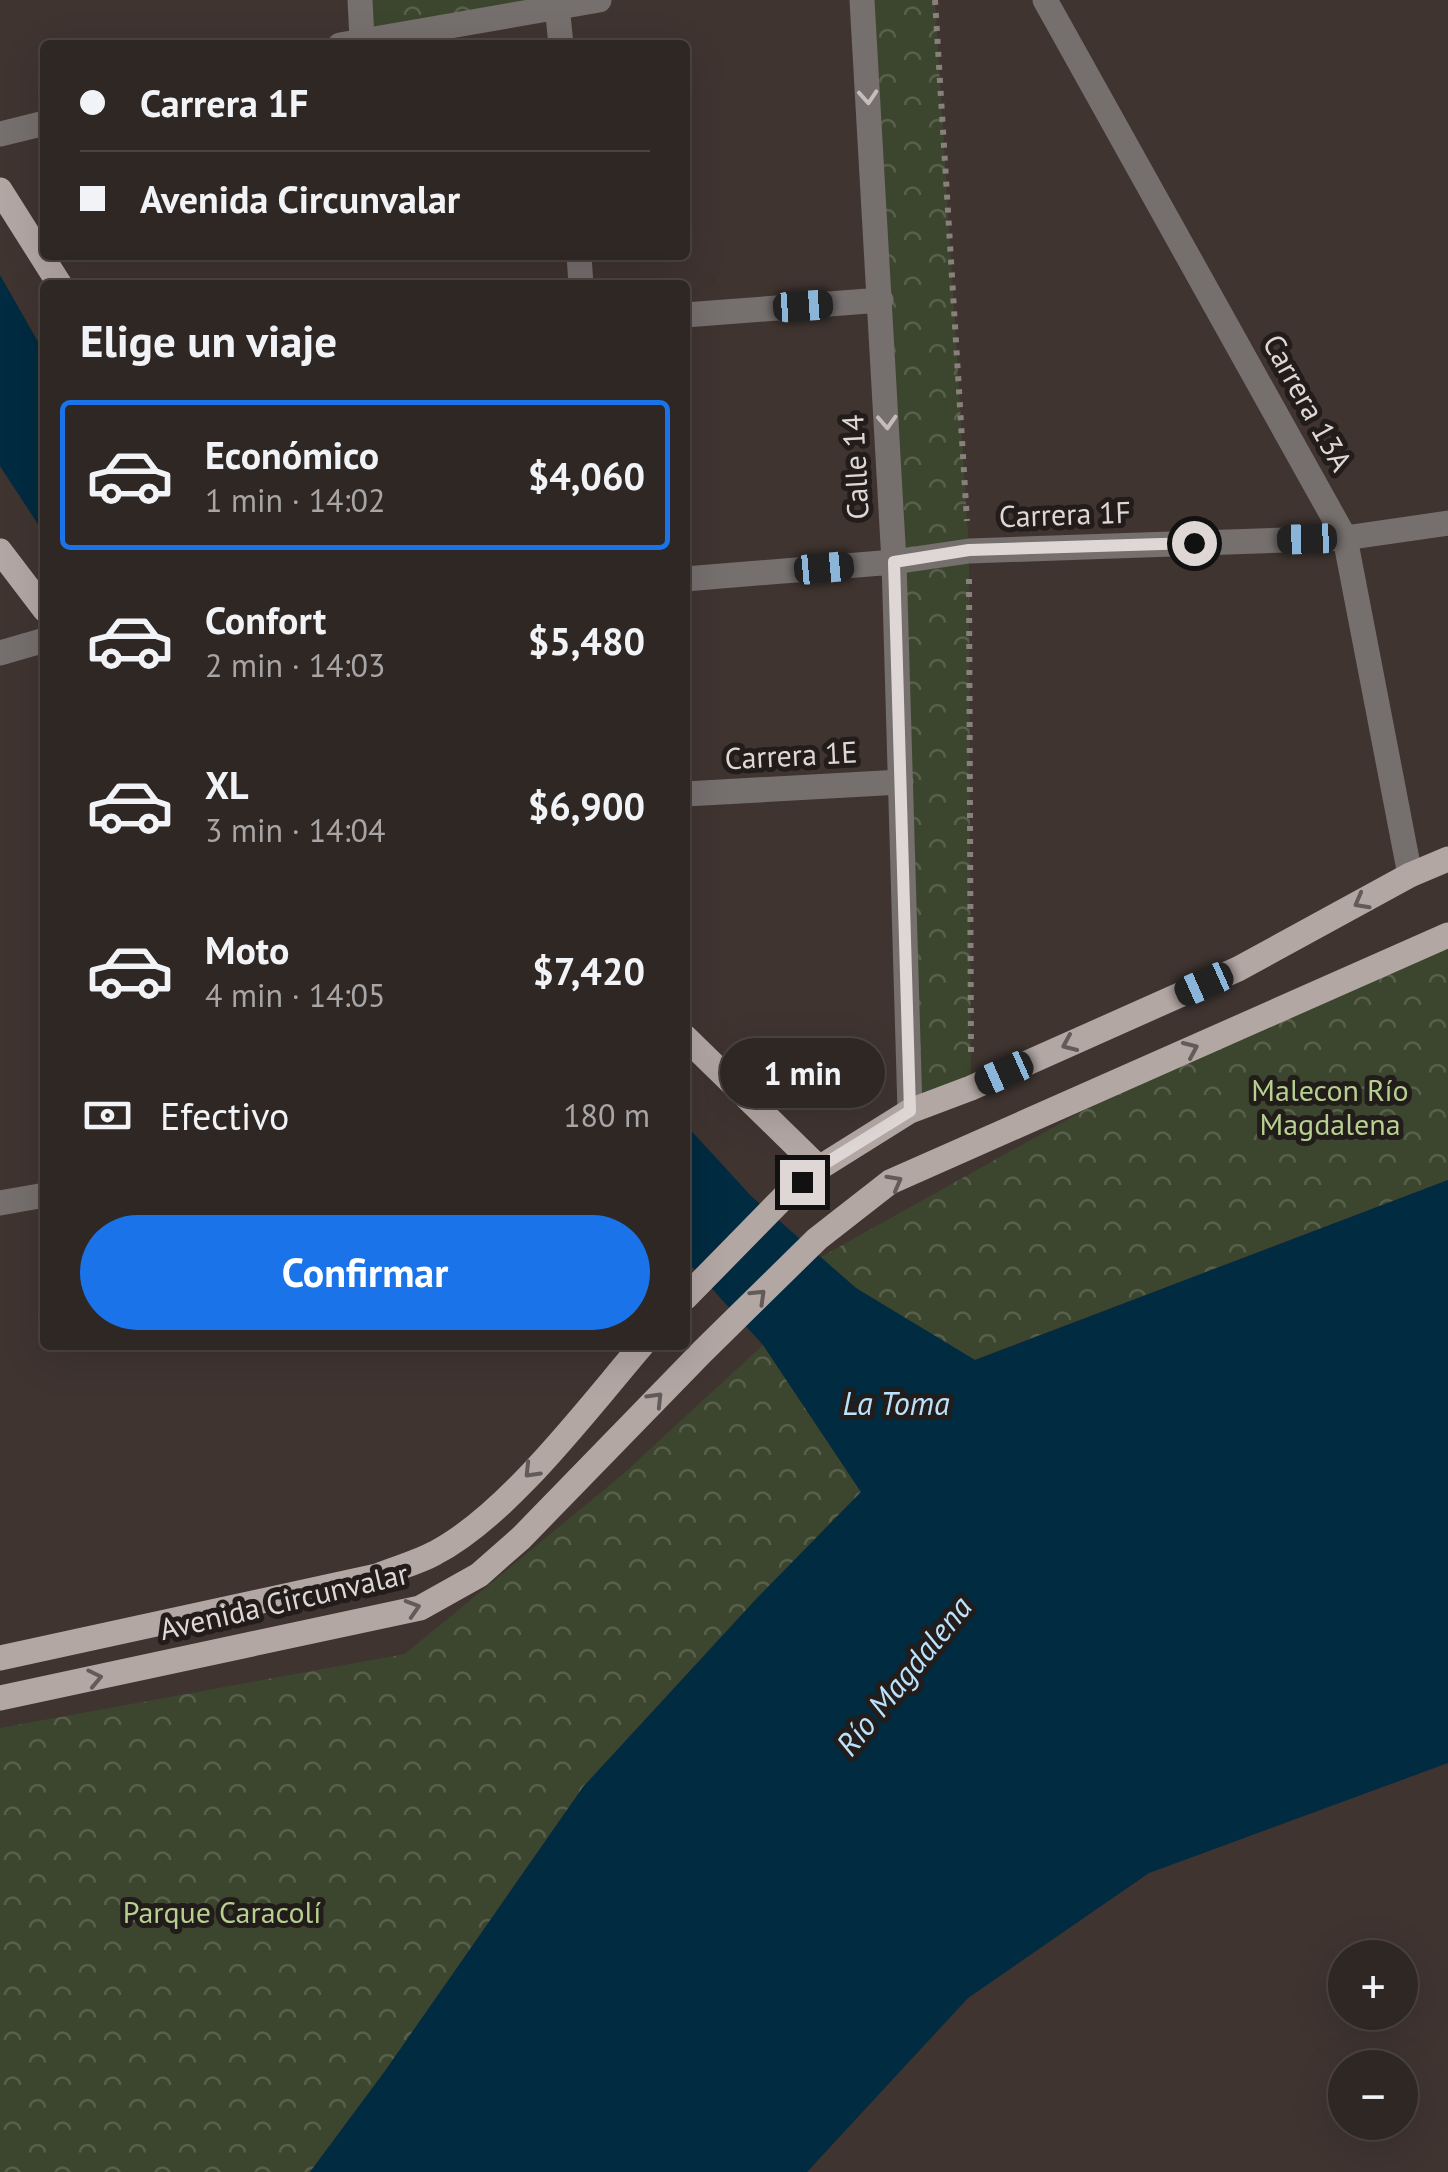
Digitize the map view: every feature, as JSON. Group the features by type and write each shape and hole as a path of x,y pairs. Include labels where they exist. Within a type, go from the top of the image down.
{"main road":[{"path":"0,190 40,253"},
{"path":"0,551 40,603"},
{"path":"690,1293 786,1195 818,1168 910,1111 971,1088 1238,969 1410,875 1448,859"},
{"name":"Avenida Circunvalar","path":"0,1698 420,1608 479,1576 522,1538 816,1239 890,1182 1448,936"},
{"path":"690,1042 818,1168"},
{"name":"Avenida Circunvalar","path":"0,1658 378,1576 436,1553 488,1516 638,1350"}],"street":[{"path":"351,40 360,0"},
{"path":"362,40 599,0"},
{"name":"Calle 14","path":"862,0 894,562 910,1111"},
{"name":"Carrera 13A","path":"1045,0 1345,538 1410,875"},
{"path":"557,5 560,40"},
{"path":"0,134 40,123"},
{"path":"690,315 881,300"},
{"name":"Carrera 1F","path":"690,579 894,562 969,550 1345,538 1448,523"},
{"path":"0,653 40,641"},
{"name":"Carrera 1E","path":"690,794 901,782"},
{"path":"0,1203 40,1196"}],"green space":[{"path":"360,0 599,0 362,39"},
{"path":"862,0 935,0 969,551 971,1088 910,1111"},
{"name":"Malecon Río Magdalena","path":"1448,934 1448,1180 974,1360 856,1288 821,1257 1201,1045"},
{"name":"Parque Caracolí","path":"763,1345 861,1492 583,1787 310,2172 0,2172 0,1728 405,1654 622,1475"}],"water":[{"path":"0,275 40,345 40,527 0,466"},
{"path":"690,1129 752,1197 856,1288 975,1360 1448,1180 1448,1763 1149,1873 968,1998 807,2172 310,2172 583,1787 861,1492 763,1345 690,1265"}],"route":[{"path":"802,1182 910,1111 894,562 969,550 1194,543"}],"water label":[{"name":"La Toma","path":"896,1404"},
{"name":"Río Magdalena","path":"904,1676"}]}
